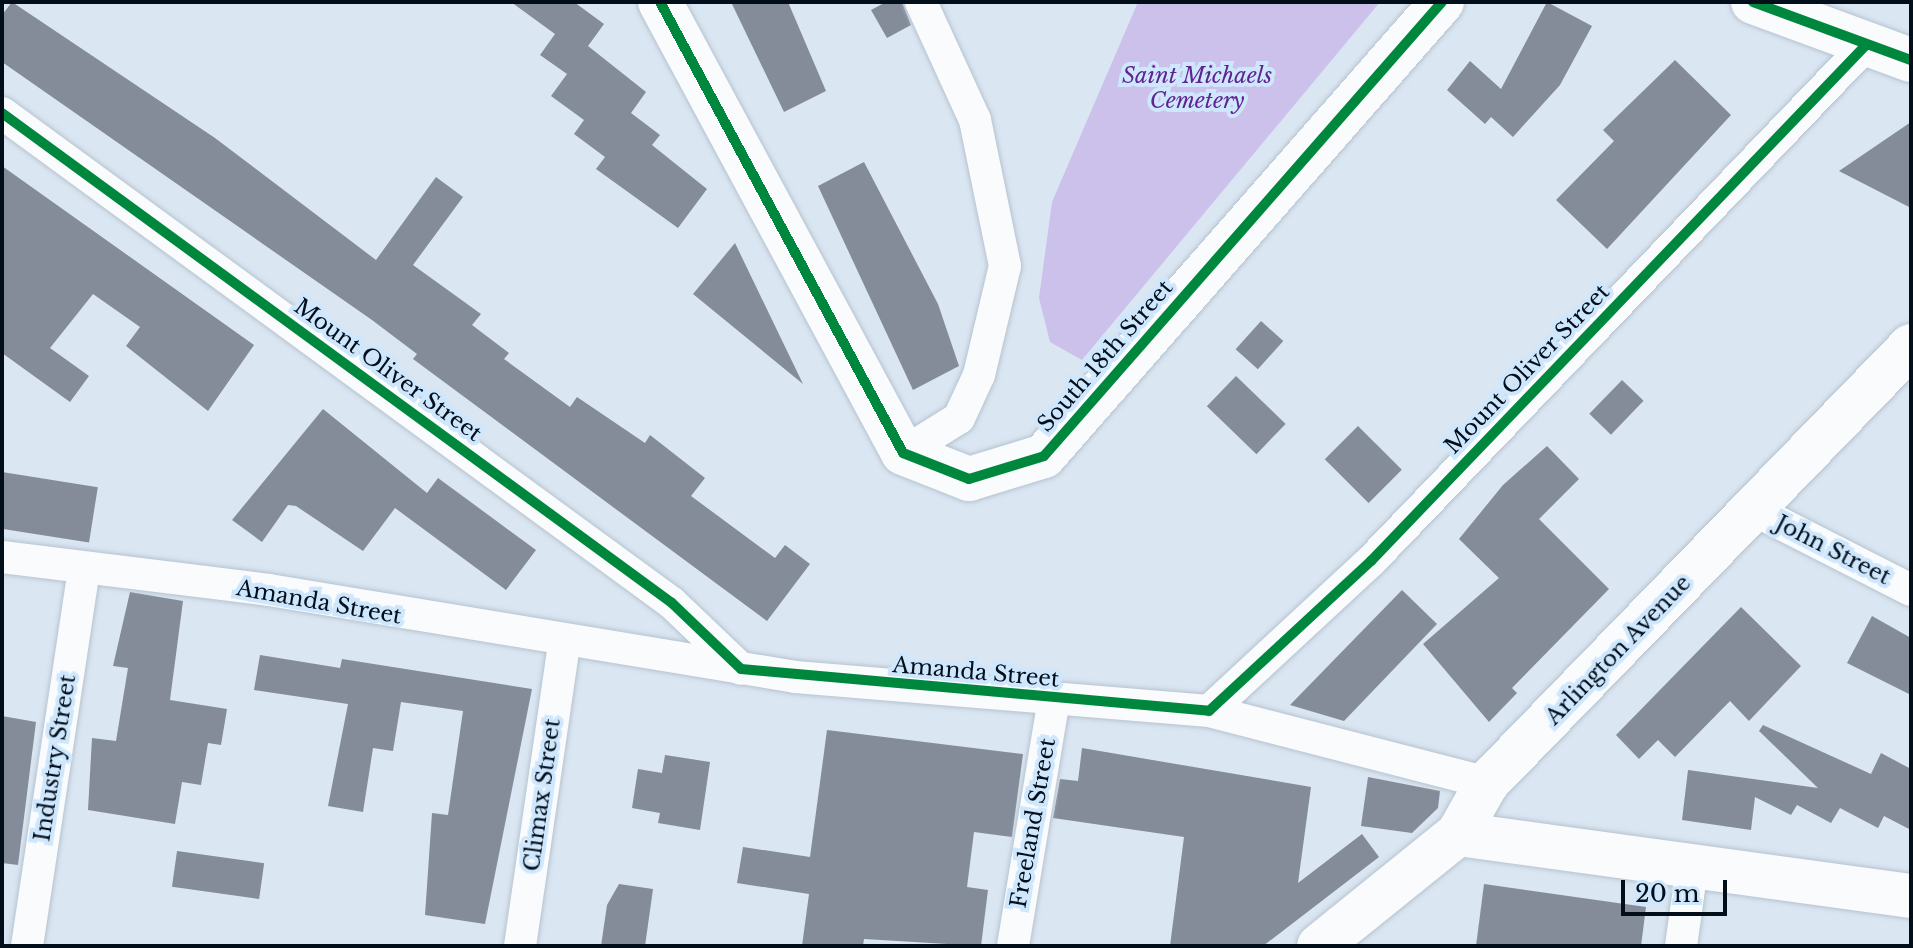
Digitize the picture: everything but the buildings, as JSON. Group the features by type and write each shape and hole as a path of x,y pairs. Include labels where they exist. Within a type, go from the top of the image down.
{"main road":[{"path":"660,2 903,453"},
{"name":"South 18th Street","path":"903,453 969,479 1044,456 1442,2"},
{"path":"1753,2 1911,60"},
{"name":"Arlington Avenue","path":"1319,946 1458,834 1487,783 1911,346"},
{"path":"1458,834 1911,896"}],"street":[{"path":"903,453 959,418 979,375 1005,266 975,120 921,2"},
{"name":"Mount Oliver Street","path":"1209,711 1371,561 1866,45"},
{"name":"Mount Oliver Street","path":"2,113 672,603 741,669"},
{"name":"John Street","path":"1754,510 1911,590"},
{"name":"Amanda Street","path":"2,557 84,570 269,590 564,643 741,669 1209,711 1487,783"},
{"name":"Industry Street","path":"27,946 84,570"},
{"name":"Climax Street","path":"520,946 564,643"},
{"name":"Freeland Street","path":"1013,946 1054,699"},
{"path":"1681,946 1692,868"}],"green space":[{"name":"Saint Michaels Cemetery","path":"1138,2 1380,2 1082,360 1050,342 1039,298 1052,202"}],"cycle path":[{"path":"660,2 903,453 969,479 1044,456 1442,2"},
{"path":"1753,2 1911,60"},
{"path":"2,113 672,603 741,669 1209,711 1371,561 1866,45"}]}
